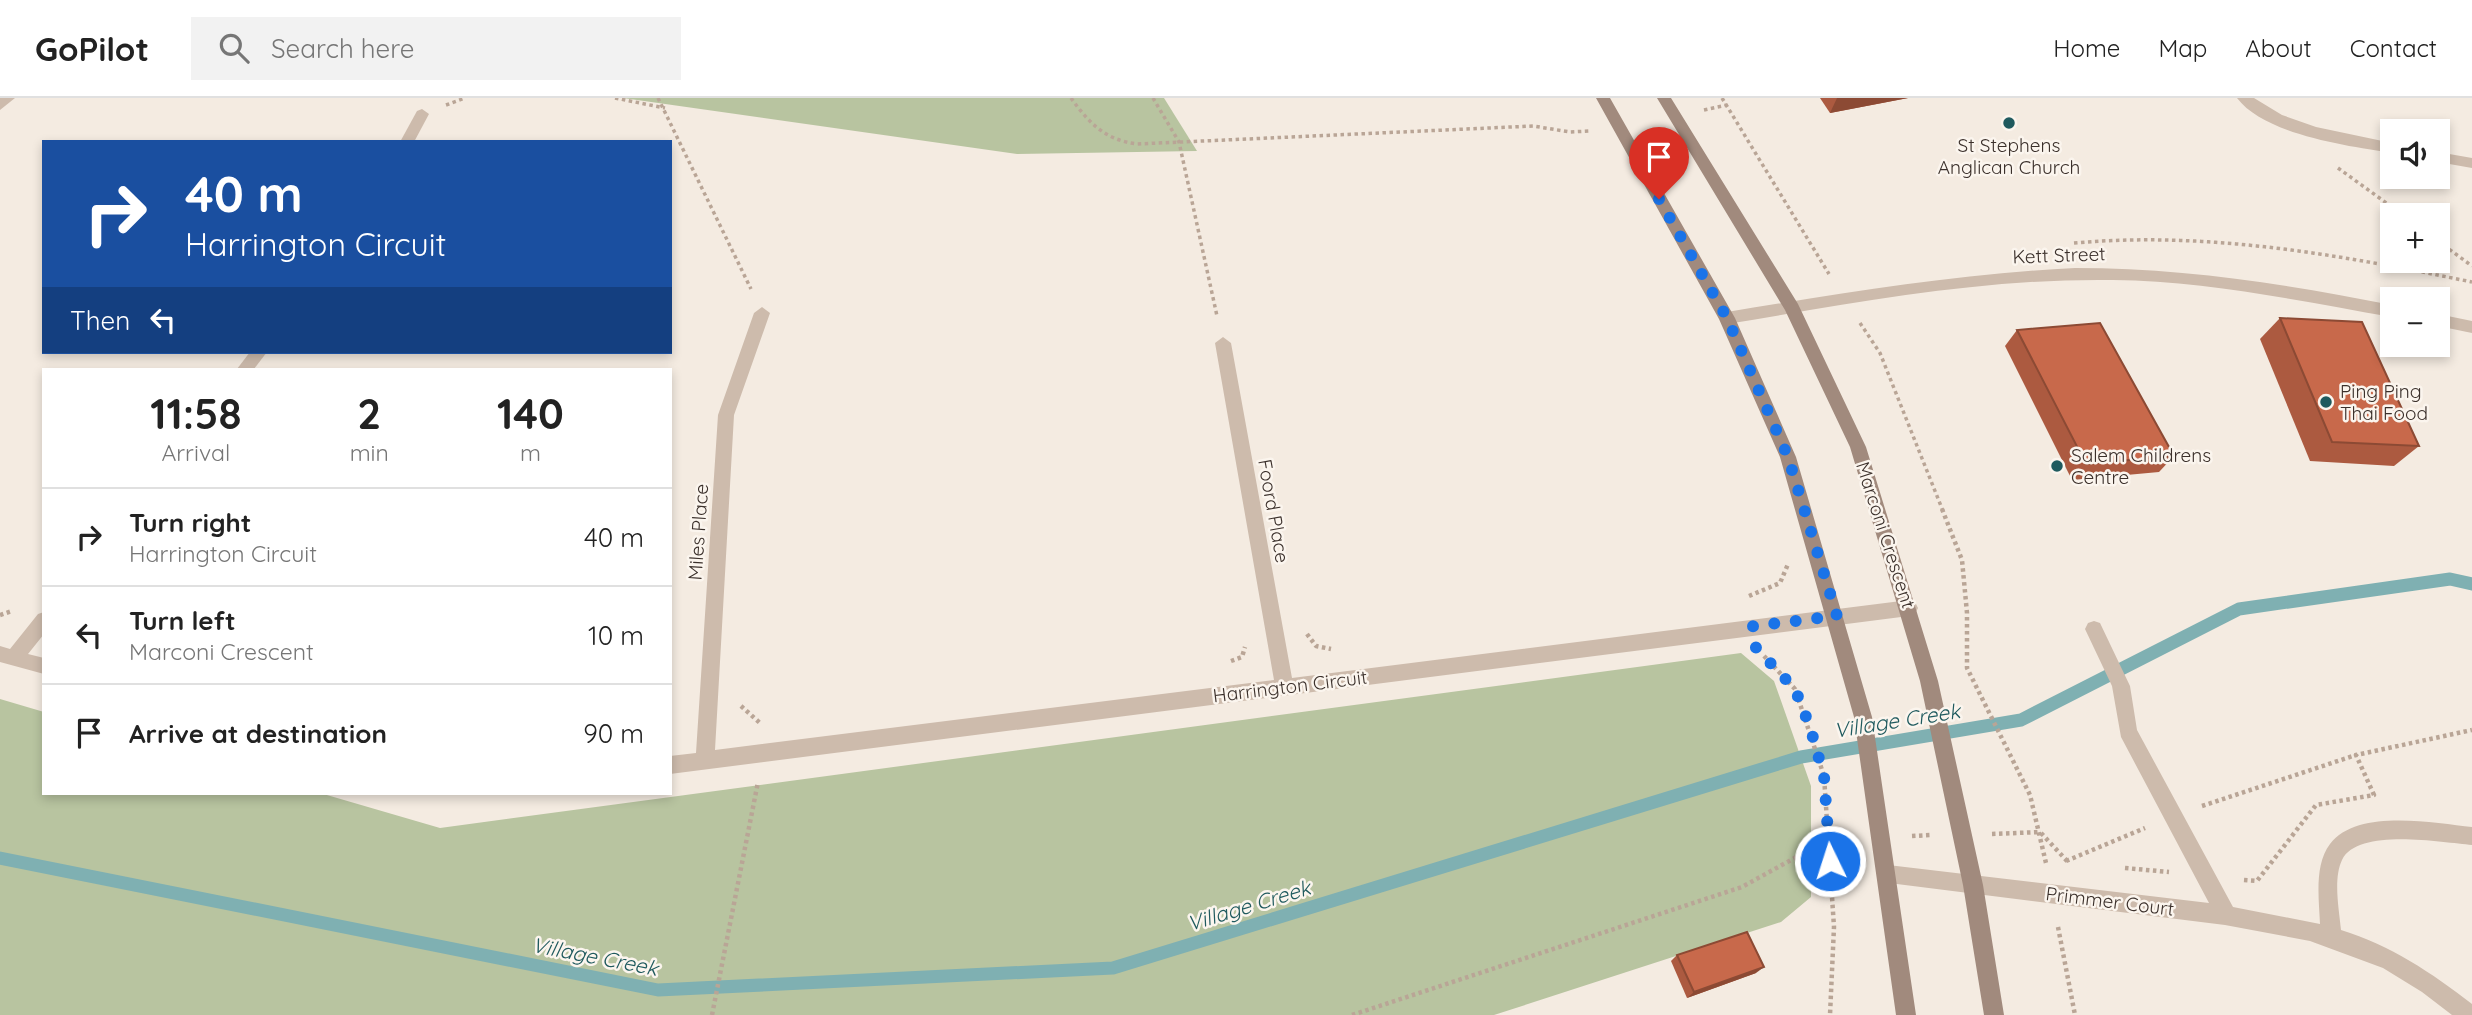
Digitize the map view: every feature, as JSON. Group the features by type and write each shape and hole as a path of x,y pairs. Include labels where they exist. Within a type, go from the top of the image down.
{"street":[{"path":"0,105 8,98"},
{"path":"1603,98 1727,318 1788,457 1837,616 1863,717 1888,875 1906,1015"},
{"name":"Marconi Crescent","path":"1664,98 1791,308 1858,447 1909,608 1935,704 1973,885 1994,1015"},
{"path":"2244,98 2270,115 2318,133 2380,146"},
{"path":"408,140 422,114"},
{"path":"2450,159 2472,163"},
{"name":"Kett Street","path":"1727,318 1977,279 2077,274 2183,277 2294,291 2380,309"},
{"name":"Miles Place","path":"705,761 726,415 762,313"},
{"path":"2450,322 2472,327"},
{"name":"Foord Place","path":"1223,343 1284,687"},
{"path":"246,368 257,354"},
{"name":"Harrington Circuit","path":"672,765 1909,608"},
{"path":"7,656 42,622"},
{"path":"2094,629 2121,687 2128,731 2227,916"},
{"path":"7,656 42,665"},
{"path":"2331,936 2331,872 2336,851 2353,837 2377,830 2472,836"},
{"name":"Primmer Court","path":"1888,875 2290,924 2331,936 2393,960 2439,988 2469,1015"}],"path":[{"path":"615,98 665,108"},
{"path":"658,98 762,313"},
{"path":"1071,98 1095,130 1110,139 1137,144 1533,126 1570,132 1619,127"},
{"path":"1153,98 1179,142 1223,343"},
{"path":"1722,98 1844,300 1880,353 1962,560 1968,613 1967,668 2030,795 2040,832 2065,862 2078,863"},
{"path":"1676,117 1727,105"},
{"path":"2318,133 2321,155 2387,203"},
{"path":"2450,250 2472,266"},
{"path":"2366,260 2472,282"},
{"path":"1793,555 1780,583 1741,600 1753,626 1756,648 1795,689 1810,727 1824,776 1833,927 1830,1015"},
{"path":"2065,862 2173,815 2356,755 2472,730"},
{"path":"712,1015 763,754"},
{"path":"2116,867 2257,881 2315,805 2374,795 2356,755"},
{"path":"1352,1015 1742,887 1829,839"}],"green space":[{"path":"623,98 1164,98 1197,151 1017,154"},
{"path":"1741,653 1774,681 1811,786 1811,897 1781,922 1494,1015 0,1015 0,699 42,711 42,795 327,795 440,828"}],"building":[{"path":"2280,318 2362,322 2419,446 2332,442"},
{"path":"2100,323 2174,456 2086,464 2017,330"},
{"path":"1747,932 1764,967 1694,992 1677,955"}],"waterway":[{"name":"Village Creek","path":"0,858 658,990 1113,968 1801,757 2021,720 2239,609 2450,579 2472,584"}],"place":[{"name":"St Stephens Anglican Church","path":"2009,123"},
{"name":"Ping Ping Thai Food","path":"2326,402"},
{"name":"Salem Childrens Centre","path":"2057,466"}],"route":[{"path":"1659,199 1727,318 1788,457 1837,616 1753,626 1756,648 1795,689 1810,727 1824,776 1830,861"}]}
